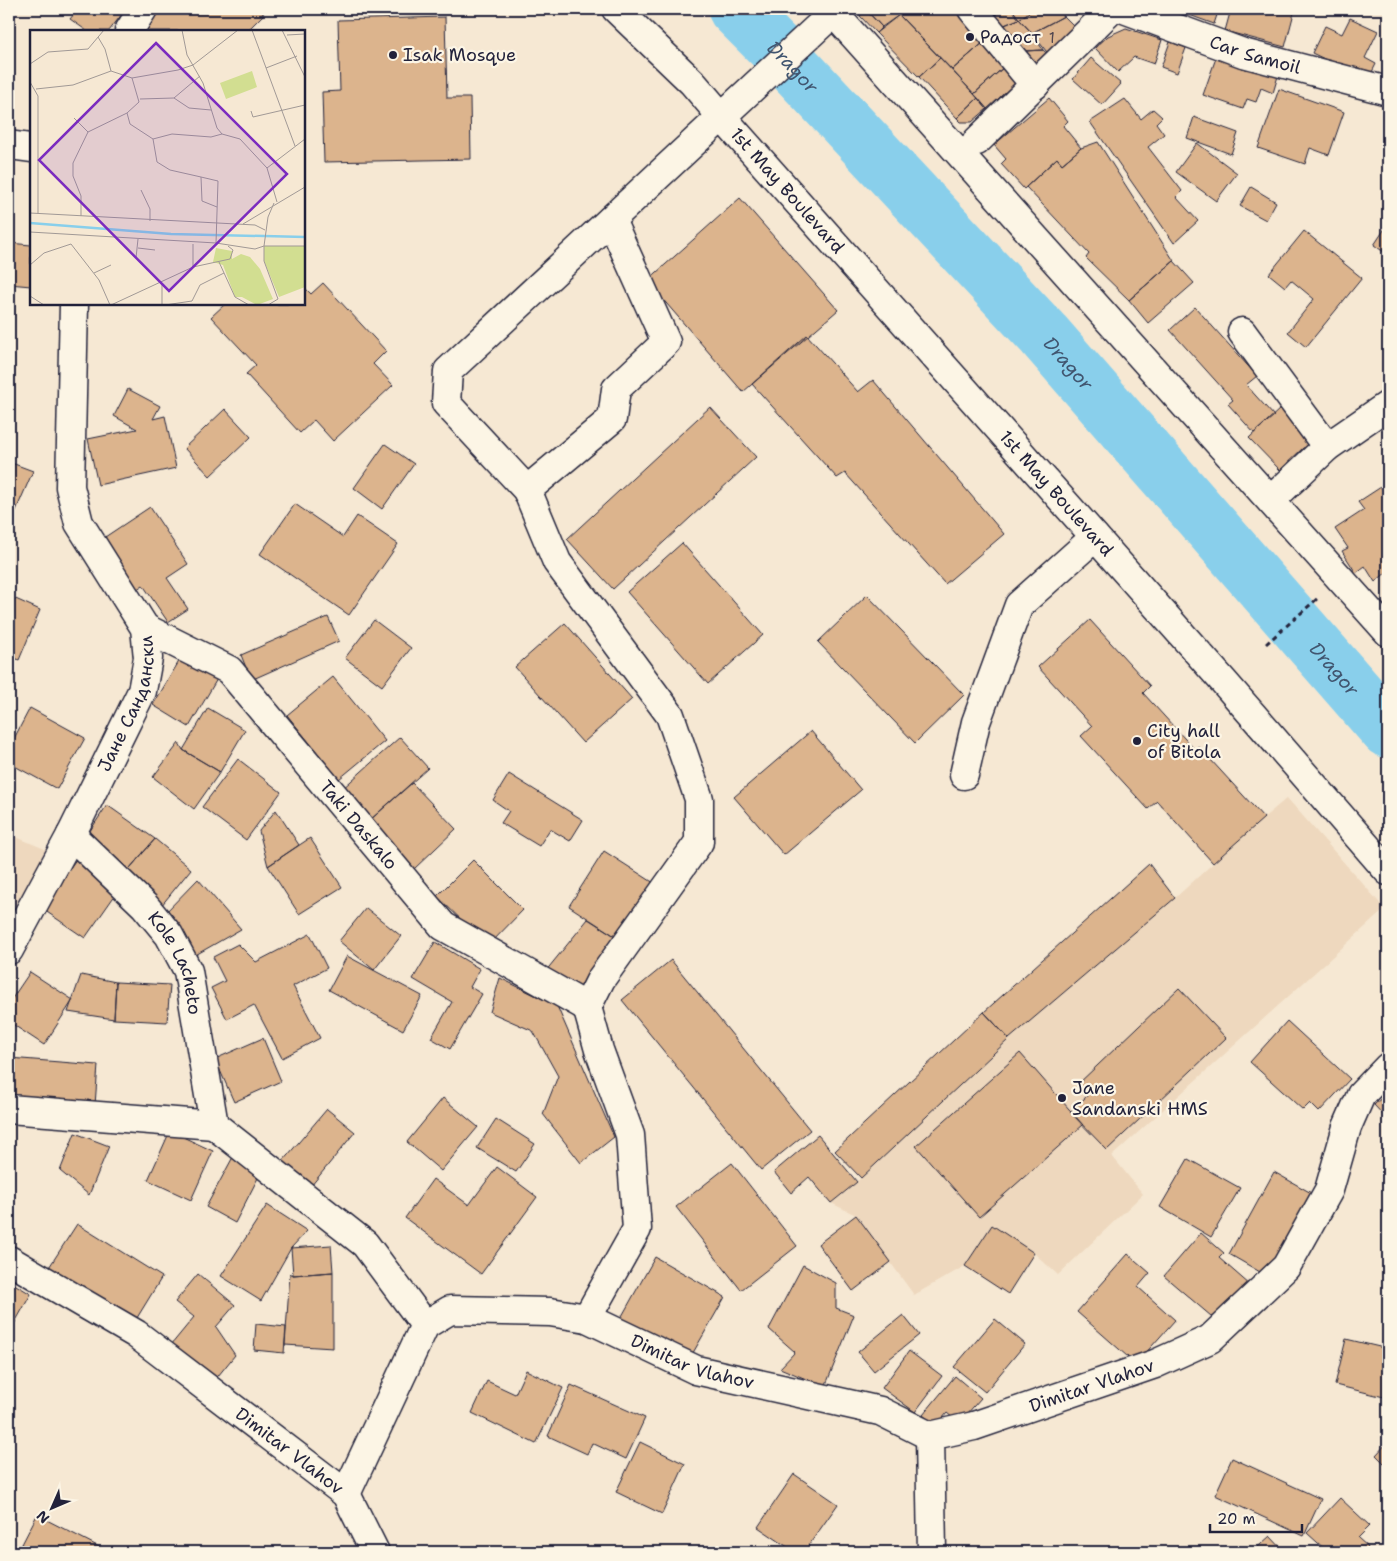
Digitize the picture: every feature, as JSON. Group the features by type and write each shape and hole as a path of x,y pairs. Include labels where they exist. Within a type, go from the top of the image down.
{"street":[{"path":"130,30 143,9"},
{"name":"1st May Boulevard","path":"616,9 692,82 1388,871"},
{"path":"972,9 1035,85"},
{"path":"977,141 1112,9"},
{"name":"Car Samoil","path":"1124,9 1243,52 1388,91"},
{"path":"832,11 1388,632"},
{"name":"1st May Boulevard","path":"722,117 801,44 832,11"},
{"path":"587,1318 637,1229 630,1136 599,1050 587,1007 601,979 699,842 699,799 670,716 557,562 527,490 446,403 448,372 722,117"},
{"path":"9,145 30,148"},
{"path":"527,490 612,419 616,389 666,342 611,220"},
{"name":"Јане Сандански","path":"9,950 71,835 142,691 148,658 145,628 79,523 70,488 74,305"},
{"path":"1242,332 1327,447"},
{"path":"1271,500 1327,447 1388,405"},
{"path":"964,775 976,722 1019,605 1095,537"},
{"name":"Taki Daskalo","path":"145,628 229,670 443,926 587,1007"},
{"name":"Kole Lacheto","path":"71,835 145,906 169,935 188,971 214,1125"},
{"name":"Dimitar Vlahov","path":"9,1260 136,1334 346,1494 425,1325 450,1310 550,1312 587,1318 696,1370 880,1411 930,1436 974,1426 1155,1364 1210,1340 1286,1267 1329,1190 1347,1127 1361,1095 1388,1068"},
{"path":"9,1109 214,1125 365,1244 425,1325"},
{"path":"930,1436 932,1552"},
{"path":"346,1494 375,1552"}],"path":[{"path":"1266,644 1317,599"}],"shaded area":[{"name":"Jane Sandanski HMS","path":"1287,798 1385,909 1112,1156 1143,1194 1058,1275 1034,1253 992,1226 965,1266 914,1295 856,1215 831,1203 861,1178 1009,1039 1175,898"},
{"path":"9,834 59,855 9,950"}],"building":[{"path":"78,9 126,9 110,30 86,30 70,19"},
{"path":"163,9 263,9 263,15 248,30 141,30"},
{"path":"895,9 899,15 882,27 866,10"},
{"path":"895,9 909,9 899,15"},
{"path":"909,9 958,9 984,42 952,70 899,15"},
{"path":"998,9 1012,9 1019,19 1002,26 994,12"},
{"path":"1012,9 1034,9 1019,19"},
{"path":"1034,9 1057,9 1064,16 1032,33 1019,19"},
{"path":"1173,9 1219,9 1214,24"},
{"path":"1231,9 1295,9 1285,47 1225,31"},
{"path":"866,10 882,27 876,33 860,16"},
{"path":"899,15 940,58 919,77 876,33"},
{"path":"1064,16 1074,26 1074,33 1050,56 1032,33"},
{"name":"Isak Mosque","path":"445,17 447,98 470,98 471,159 324,162 322,92 340,91 338,20"},
{"path":"1350,18 1378,31 1365,58 1376,64 1368,80 1312,53 1325,26 1342,34"},
{"path":"1019,19 1032,33 1009,43 1002,26"},
{"path":"1126,28 1162,40 1154,64 1134,57 1118,72 1095,48 1108,36"},
{"path":"1032,33 1043,50 1025,51 1019,56 1009,43"},
{"path":"984,42 1005,66 974,94 952,70"},
{"path":"1170,42 1186,48 1177,73 1161,67"},
{"path":"1043,50 1050,56 1032,71 1019,56 1025,51"},
{"path":"1217,55 1278,76 1273,93 1261,88 1256,102 1247,99 1243,109 1203,95"},
{"path":"940,58 978,98 957,118 919,77"},
{"path":"1091,58 1121,84 1102,105 1073,79"},
{"path":"1005,66 1018,81 987,109 974,94"},
{"path":"1279,89 1344,112 1329,155 1310,148 1305,164 1258,148"},
{"path":"978,98 987,109 972,122 961,122 957,118"},
{"path":"1049,98 1068,121 1063,126 1081,148 1062,164 1057,158 1024,189 1001,164 1006,159 994,145"},
{"path":"1125,99 1141,119 1153,109 1162,117 1156,123 1164,134 1148,147 1182,191 1176,197 1198,221 1174,243 1090,122"},
{"path":"1194,117 1238,133 1231,154 1187,138"},
{"path":"1098,142 1174,261 1129,300 1086,258 1089,254 1026,187 1057,158 1062,164 1081,148"},
{"path":"1197,143 1237,173 1216,201 1176,172"},
{"path":"1251,187 1276,202 1266,220 1240,206"},
{"path":"9,192 14,193 12,214 9,214"},
{"path":"740,198 838,310 743,392 647,281"},
{"path":"1388,224 1388,255 1374,245"},
{"path":"1304,231 1362,278 1306,347 1288,332 1314,299 1291,280 1285,287 1269,274"},
{"path":"9,243 30,245 30,286 9,284"},
{"path":"1174,261 1194,283 1148,323 1129,300"},
{"path":"323,283 386,351 373,364 393,385 333,441 314,420 300,433 246,374 256,365 211,317 224,305 305,305 305,288 311,294"},
{"path":"1195,307 1257,376 1246,385 1274,416 1254,433 1228,404 1233,400 1170,330"},
{"path":"807,335 858,392 873,380 1004,534 945,584 845,473 837,478 752,384"},
{"path":"128,389 160,406 153,419 165,416 176,468 98,485 88,439 137,429 114,416"},
{"path":"710,407 756,457 613,589 567,539"},
{"path":"1281,408 1314,444 1303,448 1280,470 1249,438"},
{"path":"225,409 251,437 210,476 184,448"},
{"path":"385,444 414,464 382,509 354,488"},
{"path":"9,462 33,471 11,522 9,521"},
{"path":"1381,487 1388,498 1388,571 1375,582 1365,566 1356,573 1342,551 1348,548 1335,529 1364,510 1358,502"},
{"path":"295,504 343,537 357,516 398,544 349,615 260,554"},
{"path":"150,507 188,564 167,578 188,609 168,622 143,585 133,592 99,541"},
{"path":"682,543 763,635 708,684 627,592"},
{"path":"867,595 964,695 915,743 818,642"},
{"path":"9,596 40,610 19,660 9,655"},
{"path":"328,617 339,641 251,680 241,655"},
{"path":"374,620 411,648 382,686 345,658"},
{"name":"City hall of Bitola","path":"1090,620 1150,686 1143,693 1195,750 1199,747 1264,818 1213,863 1157,801 1148,809 1081,736 1092,726 1038,667"},
{"path":"565,623 632,699 583,743 515,667"},
{"path":"181,658 217,679 189,727 153,705"},
{"path":"333,677 385,741 339,779 287,715"},
{"path":"30,708 85,738 57,789 9,763 9,748"},
{"path":"208,708 245,730 220,772 183,750"},
{"path":"811,731 861,790 784,855 734,797"},
{"path":"400,737 428,768 369,821 341,790"},
{"path":"179,743 183,750 220,772 194,809 153,777"},
{"path":"238,759 281,792 246,840 202,807"},
{"path":"509,774 583,820 570,841 550,829 539,846 501,823 509,811 493,800"},
{"path":"412,783 456,829 414,869 369,821"},
{"path":"107,805 155,839 124,875 82,843"},
{"path":"276,810 299,845 268,866 259,831"},
{"path":"310,838 342,887 299,914 268,866"},
{"path":"155,839 191,869 161,906 124,875"},
{"path":"604,851 654,883 618,938 569,906"},
{"path":"77,858 120,888 85,938 41,908"},
{"path":"473,860 523,910 488,946 437,896"},
{"path":"1149,864 1175,898 1009,1039 984,1012"},
{"path":"198,879 241,929 192,957 164,914"},
{"path":"366,908 401,936 374,970 339,941"},
{"path":"588,919 618,938 576,994 545,972"},
{"path":"310,934 327,968 293,986 320,1038 282,1058 254,1005 227,1019 211,988 225,981 213,957 238,944 256,962"},
{"path":"435,942 480,969 470,987 482,994 450,1049 431,1038 452,1002 413,979"},
{"path":"347,956 422,996 403,1030 329,990"},
{"path":"671,960 810,1130 761,1170 622,1000"},
{"path":"30,972 73,1000 44,1045 9,1022 9,1003"},
{"path":"81,975 116,982 114,1019 68,1012"},
{"path":"500,978 557,1006 614,1137 581,1163 543,1114 558,1076 533,1031 490,1012"},
{"path":"116,982 170,985 167,1022 114,1019"},
{"path":"1179,988 1226,1038 1107,1150 1070,1112 1087,1096 1077,1085"},
{"path":"984,1012 1009,1039 861,1178 835,1151"},
{"path":"1287,1021 1350,1079 1319,1112 1310,1103 1303,1110 1250,1062"},
{"path":"263,1038 281,1081 234,1102 215,1059"},
{"path":"1020,1053 1083,1125 979,1217 916,1146"},
{"path":"9,1058 98,1065 95,1105 9,1099"},
{"path":"1388,1092 1388,1120 1374,1105"},
{"path":"443,1098 478,1127 441,1171 407,1142"},
{"path":"327,1109 355,1132 311,1186 282,1162"},
{"path":"496,1119 535,1144 516,1172 477,1148"},
{"path":"170,1131 213,1151 191,1200 148,1180"},
{"path":"75,1133 109,1146 89,1195 60,1171"},
{"path":"818,1135 857,1182 831,1203 809,1177 791,1193 774,1172"},
{"path":"233,1157 261,1172 235,1223 206,1207"},
{"path":"1188,1159 1240,1188 1211,1237 1160,1207"},
{"path":"732,1163 797,1246 741,1290 676,1207"},
{"path":"497,1167 537,1197 481,1274 405,1218 433,1179 469,1205"},
{"path":"1274,1172 1313,1194 1267,1276 1229,1254"},
{"path":"267,1205 307,1231 291,1248 261,1301 221,1276"},
{"path":"856,1215 891,1262 853,1291 818,1244"},
{"path":"77,1224 162,1277 132,1326 46,1272"},
{"path":"992,1225 1034,1253 1008,1294 965,1266"},
{"path":"1201,1233 1224,1253 1219,1258 1250,1285 1218,1322 1164,1276"},
{"path":"331,1245 333,1272 293,1275 291,1248"},
{"path":"1128,1254 1150,1273 1138,1287 1175,1320 1136,1364 1077,1312"},
{"path":"655,1257 725,1297 686,1365 617,1325"},
{"path":"803,1265 836,1283 836,1308 854,1315 825,1387 780,1368 795,1352 769,1329"},
{"path":"333,1272 333,1348 285,1345 290,1273 293,1275"},
{"path":"198,1274 235,1305 216,1327 235,1355 214,1381 171,1345 194,1317 175,1302"},
{"path":"9,1281 31,1294 9,1333"},
{"path":"903,1315 919,1335 874,1371 858,1352"},
{"path":"995,1319 1025,1344 985,1392 954,1367"},
{"path":"256,1324 286,1327 284,1353 254,1350"},
{"path":"1346,1339 1388,1349 1388,1398 1335,1385"},
{"path":"909,1351 942,1376 915,1412 882,1388"},
{"path":"526,1370 563,1388 536,1444 472,1413 487,1381 515,1394"},
{"path":"955,1376 981,1398 959,1423 947,1413 936,1426 923,1415"},
{"path":"571,1385 645,1418 626,1459 592,1443 587,1454 548,1436"},
{"path":"640,1442 685,1464 662,1514 616,1492"},
{"path":"1388,1442 1388,1467 1376,1455"},
{"path":"1232,1458 1321,1499 1304,1536 1215,1495"},
{"path":"794,1474 838,1504 804,1552 795,1552 758,1527"},
{"path":"1340,1498 1370,1526 1358,1538 1368,1547 1364,1552 1328,1552 1307,1533"},
{"path":"37,1515 109,1552 18,1552"},
{"path":"1270,1536 1285,1552 1252,1552"},
{"path":"870,1548 921,1552 869,1552"}],"waterway":[{"name":"Dragor","path":"736,9 789,62 1044,335 1388,730"}],"place":[{"name":"Радост","path":"970,37"},
{"name":"Isak Mosque","path":"393,55"},
{"name":"City hall of Bitola","path":"1137,741"},
{"name":"Jane Sandanski HMS","path":"1062,1098"}]}
